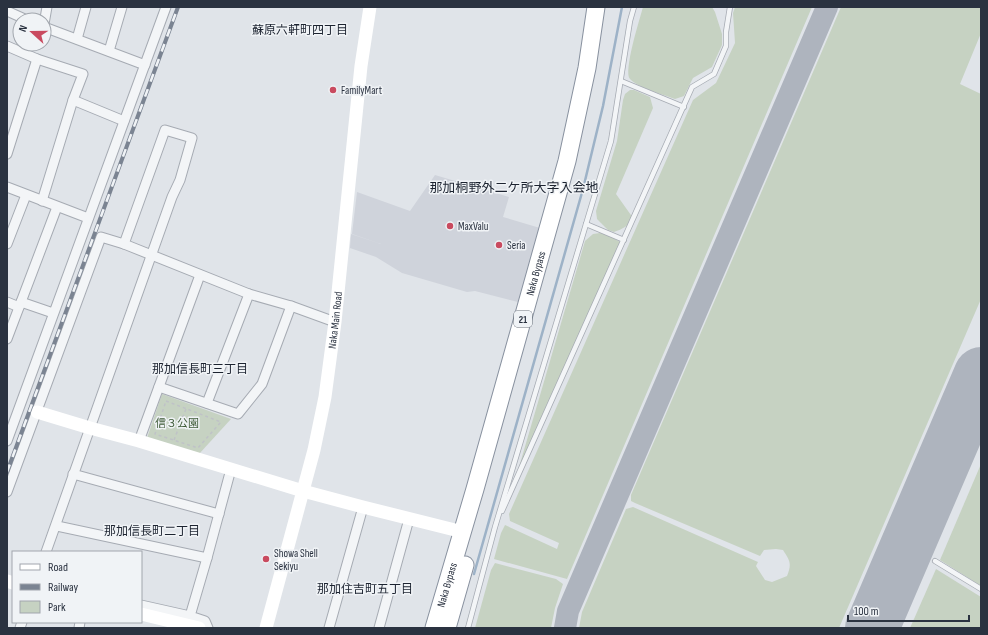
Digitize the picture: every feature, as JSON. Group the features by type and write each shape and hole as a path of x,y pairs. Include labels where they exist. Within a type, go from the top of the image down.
{"highway":[{"name":"Naka Bypass","path":"434,628 463,532 567,161 587,68 596,7"},
{"name":"Naka Bypass","path":"447,628 575,170 597,67 606,7"}],"street":[{"path":"77,39 86,7"},
{"path":"109,51 122,7"},
{"path":"7,440 11,416 53,314 166,7"},
{"name":"Naka Main Road","path":"266,628 303,491 325,398 335,322 361,66 370,7"},
{"path":"52,30 145,65"},
{"path":"7,46 37,59 83,74 73,100 42,201"},
{"path":"7,154 37,59"},
{"path":"73,100 124,121"},
{"path":"46,551 57,526 73,474 172,197 180,180 192,138 165,130 124,244"},
{"path":"7,187 88,218"},
{"path":"7,244 26,194"},
{"path":"7,339 57,207"},
{"path":"7,492 101,237 124,244 249,294 291,306 335,322"},
{"path":"139,441 200,275"},
{"path":"207,404 249,294"},
{"path":"7,302 20,304 53,314"},
{"path":"159,387 238,414 262,384 291,306"},
{"path":"37,412 363,508 463,532"},
{"path":"194,624 207,558 231,469"},
{"path":"73,474 219,514"},
{"path":"329,628 363,508"},
{"path":"379,628 409,519"},
{"path":"57,526 207,558"},
{"path":"142,605 194,624"},
{"path":"142,614 194,624 206,621 208,628"}],"lane":[{"path":"468,628 495,527 611,141 631,7"},
{"path":"630,21 634,7"},
{"path":"495,527 692,87 714,74 726,46 726,32 730,7"},
{"path":"621,82 684,107"},
{"path":"586,224 624,240"},
{"path":"935,561 981,589"}],"path":[{"path":"166,401 221,422 198,448 174,440 155,434 166,401"},
{"path":"174,440 186,409"}],"shaded area":[{"path":"435,175 509,197 503,217 540,228 518,302 475,291 467,292 402,273 376,257 350,248 351,234 381,244 352,234 357,192 410,211"}],"green space":[{"path":"643,7 712,7 715,12 722,34 722,45 712,67 693,78 684,96 675,99 644,88 630,79 628,74 630,56"},
{"path":"735,7 812,7 567,579 494,559 501,533 505,525 557,549 559,543 510,521 509,514 693,100 716,83 735,43 733,13"},
{"path":"841,7 981,7 981,33 960,84 981,94 981,299 839,628 579,628 582,612 626,509 633,507 758,562 756,566 765,580 772,582 787,576 790,562 783,550 764,550 760,556 635,503 631,501 631,495"},
{"path":"630,90 634,90 650,97 653,108 616,194 633,218 625,227 614,232 608,230 597,219 596,211 617,141 623,100 625,94"},
{"path":"593,234 606,234 620,242 517,474 585,241"},
{"name":"信３公園","path":"162,394 231,419 199,454 147,438"},
{"path":"981,464 981,586 940,560"},
{"path":"495,563 556,579 563,584 555,608 551,628 475,628 491,570"},
{"path":"936,569 981,597 981,628 910,628"}],"waterway":[{"path":"474,574 583,189 603,106 622,7"}],"taxiway":[{"path":"565,628 568,611 827,7"}],"runway":[{"path":"872,628 981,374"}],"railway":[{"path":"7,472 178,7"}],"place":[{"name":"FamilyMart","path":"333,90"},
{"name":"MaxValu","path":"450,226"},
{"name":"Seria","path":"499,245"},
{"name":"Showa Shell Sekiyu","path":"266,559"}],"district":[{"name":"蘇原六軒町四丁目","path":"300,30"},
{"name":"那加桐野外二ケ所大字入会地","path":"514,187"},
{"name":"那加信長町三丁目","path":"200,369"},
{"name":"那加信長町二丁目","path":"152,531"},
{"name":"那加住吉町五丁目","path":"365,589"}]}
